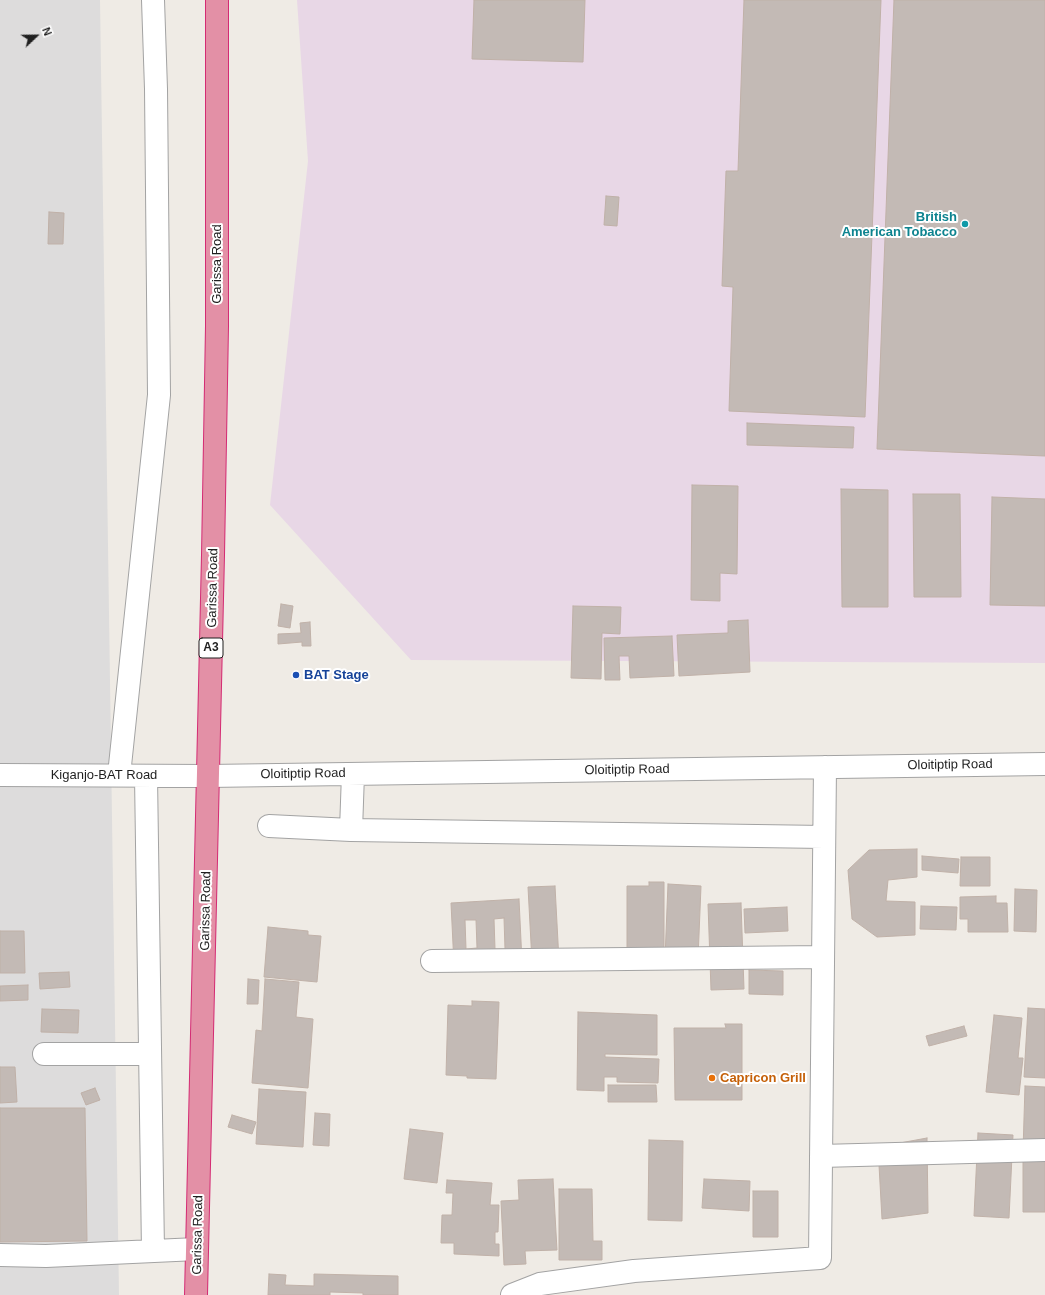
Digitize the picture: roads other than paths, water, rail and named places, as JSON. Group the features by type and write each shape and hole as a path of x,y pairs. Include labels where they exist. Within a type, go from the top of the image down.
{"highway":[{"name":"Garissa Road","path":"196,1295 217,326 217,0"}],"street":[{"path":"119,775 158,395 156,89 153,0"},
{"name":"Oloitiptip Road","path":"208,776 1045,764"},
{"path":"524,1293 540,1284 634,1272 820,1258 826,767"},
{"path":"351,830 353,774"},
{"name":"Kiganjo-BAT Road","path":"0,775 208,776"},
{"path":"146,776 153,1251"},
{"path":"269,826 351,830 824,837"},
{"path":"432,961 823,957"},
{"path":"44,1054 150,1054"},
{"path":"821,1156 1045,1150"},
{"path":"0,1255 46,1256 197,1249"}],"place":[{"name":"British American Tobacco","path":"965,224"},
{"name":"BAT Stage","path":"296,675"},
{"name":"Capricon Grill","path":"712,1078"}]}
